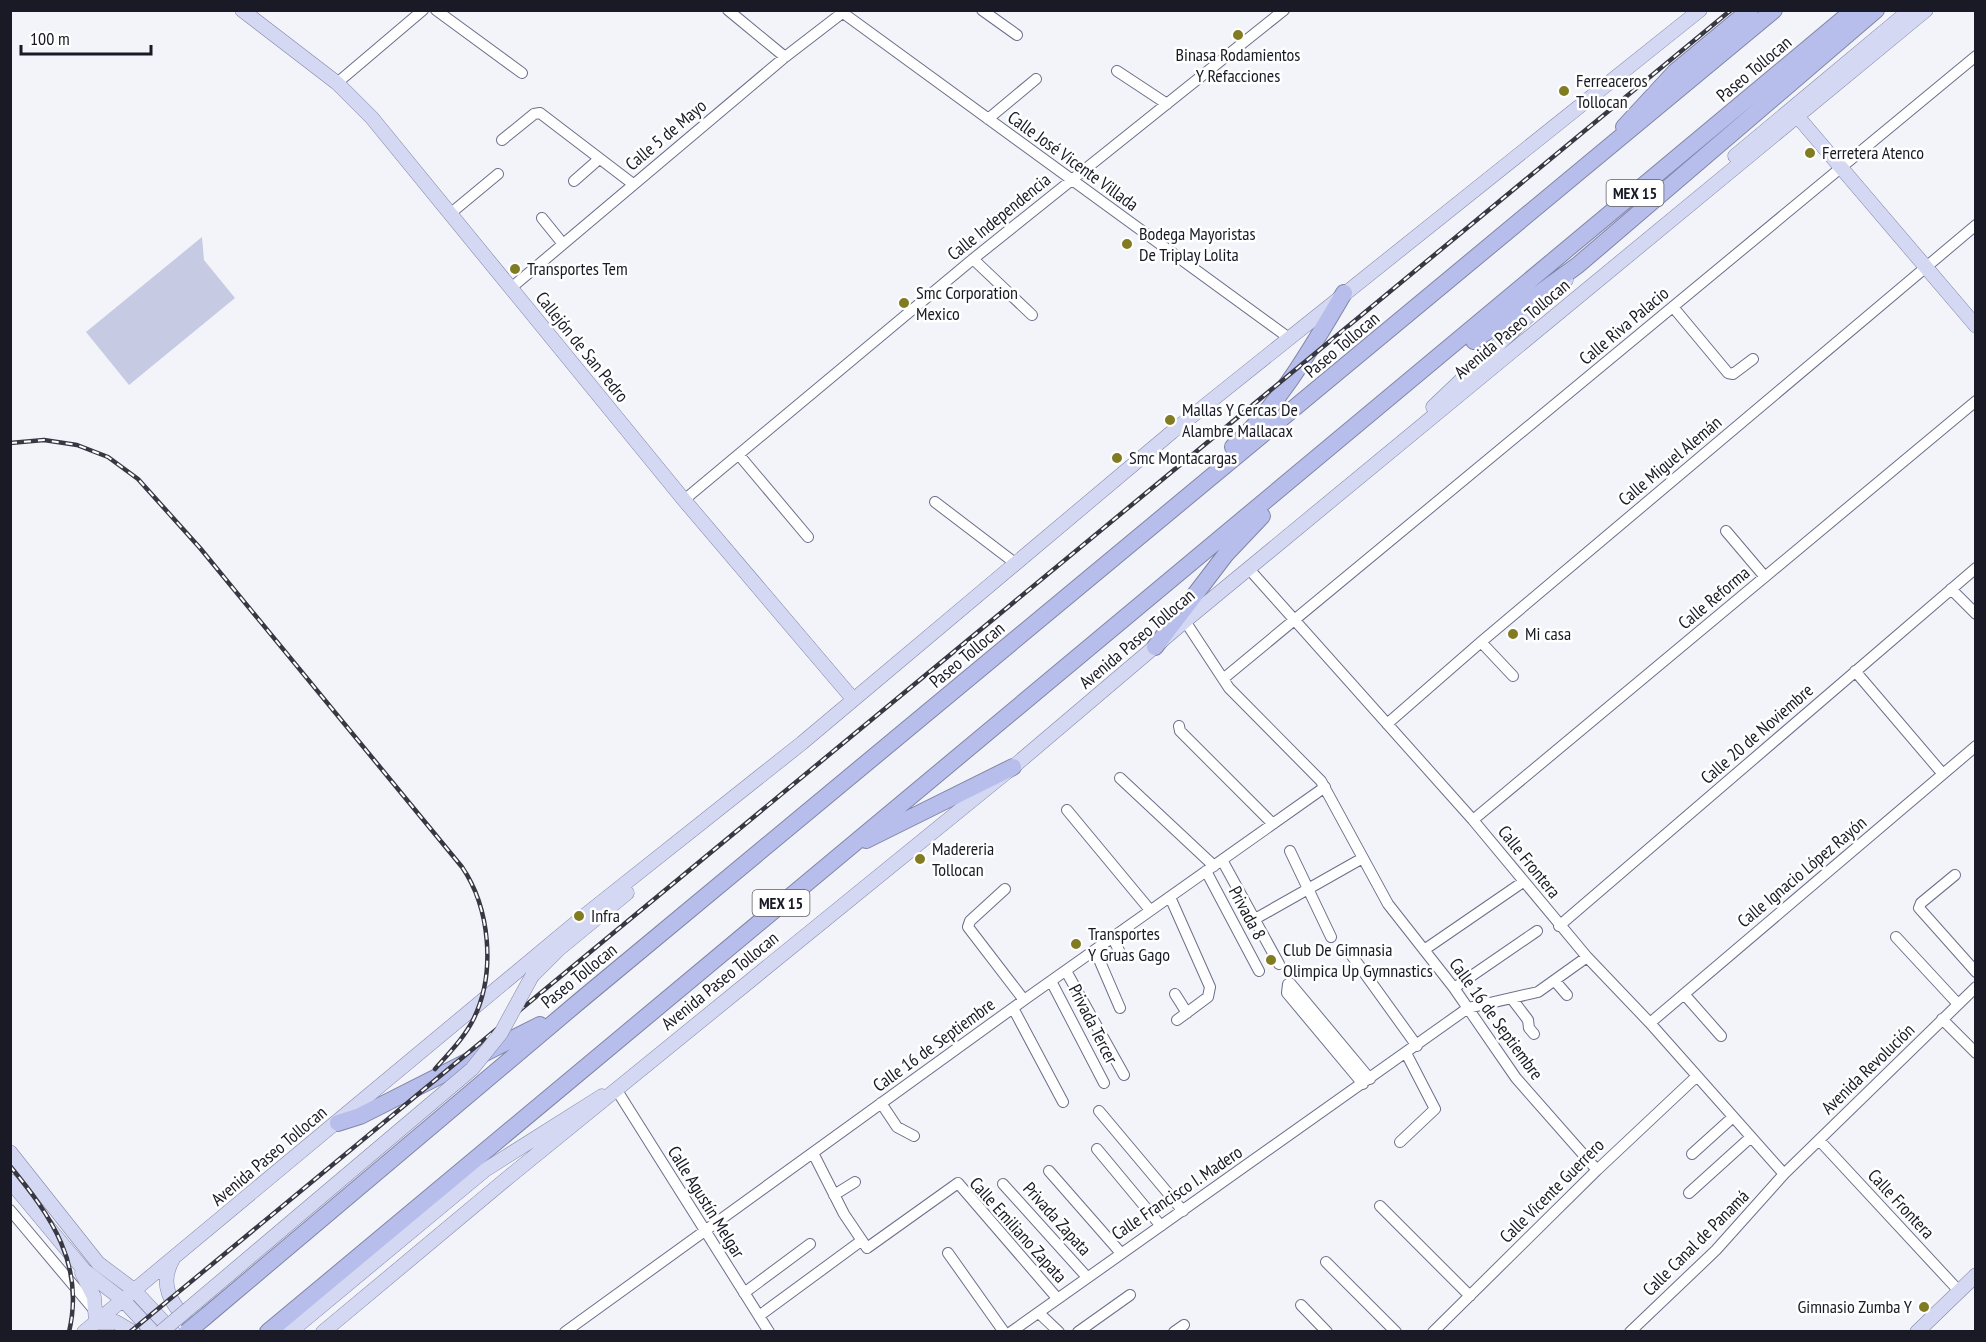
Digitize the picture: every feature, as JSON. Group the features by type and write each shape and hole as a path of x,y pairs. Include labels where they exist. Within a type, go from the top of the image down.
{"highway":[{"path":"1603,154 1657,89 1750,10"},
{"name":"Paseo Tollocan","path":"187,1332 582,999 1774,10"},
{"name":"Paseo Tollocan","path":"268,1332 841,852 1854,10"},
{"path":"1416,375 1474,341 1578,265 1876,10"},
{"path":"1125,548 1150,522 1241,440 1262,417 1301,364 1344,293"},
{"path":"1155,647 1226,554 1295,476"},
{"path":"841,852 1013,767"},
{"path":"338,1123 360,1116 466,1064 539,1026 582,999"}],"main road":[{"name":"Callejón de San Pedro","path":"242,10 337,83 372,118 684,500 853,699"},
{"name":"Avenida Paseo Tollocan","path":"1580,105 1601,79 1686,10"},
{"name":"Avenida Paseo Tollocan","path":"84,1332 96,1317 123,1300 338,1123 576,922 839,711 1344,293 1700,10"},
{"name":"Avenida Paseo Tollocan","path":"1794,113 1910,10"},
{"name":"Avenida Paseo Tollocan","path":"324,1332 616,1089 1013,767 1185,621 1407,440 1679,212 1687,200 1713,174 1926,10"},
{"path":"1794,113 1924,268 1976,326"},
{"path":"1407,440 1430,410 1553,294 1578,265"},
{"name":"Avenida Paseo Tollocan","path":"161,1332 472,1069 501,1033 532,976 559,949 781,768 820,734 839,711"},
{"name":"Avenida Paseo Tollocan","path":"290,1332 485,1170 569,1114 616,1089"},
{"path":"10,1152 98,1263 134,1290 174,1332"},
{"path":"10,1181 73,1257 103,1287 123,1300 153,1332"},
{"path":"58,1238 70,1228"},
{"path":"73,1257 94,1297 96,1317 116,1322 133,1332"},
{"path":"174,1258 167,1273 166,1293 196,1332"},
{"path":"1917,1332 1976,1275"}],"street":[{"path":"337,83 423,10"},
{"path":"436,10 522,72"},
{"path":"728,10 785,57"},
{"path":"982,10 1017,35"},
{"name":"Calle Independencia","path":"684,500 973,259 1284,10"},
{"name":"Calle 5 de Mayo","path":"511,288 842,11"},
{"name":"Calle José Vicente Villada","path":"842,11 1071,181 1289,338"},
{"name":"Calle Riva Palacio","path":"1223,679 1976,56"},
{"path":"1117,71 1167,104"},
{"path":"988,119 1036,79"},
{"path":"502,140 539,113 633,184"},
{"path":"574,181 599,159"},
{"path":"451,213 498,174"},
{"path":"542,218 563,244"},
{"name":"Calle Miguel Alemán","path":"1387,724 1481,642 1976,225"},
{"path":"973,259 1032,315"},
{"path":"1672,307 1728,373 1733,374 1752,359"},
{"name":"Calle Reforma","path":"1473,820 1976,401"},
{"path":"739,455 808,537"},
{"path":"935,502 1015,563"},
{"path":"1726,531 1765,577"},
{"name":"Calle 20 de Noviembre","path":"1559,926 1976,568"},
{"name":"Calle Frontera","path":"1250,569 1473,820 1559,926 1650,1023 1784,1174"},
{"path":"1951,589 1976,614"},
{"name":"Calle 16 de Septiembre","path":"1185,621 1223,679 1249,710 1311,769 1325,787 1361,859 1388,904 1454,988 1516,1078 1597,1170"},
{"path":"1481,642 1513,676"},
{"path":"1855,671 1942,773"},
{"path":"1179,726 1180,731 1273,824"},
{"name":"Calle Ignacio López Rayón","path":"1650,1023 1976,746"},
{"path":"1120,778 1214,866 1255,919 1279,964"},
{"name":"Calle 16 de Septiembre","path":"565,1332 704,1229 1325,787"},
{"path":"1067,810 1150,910"},
{"path":"1290,851 1307,891 1331,937"},
{"path":"1255,919 1361,859"},
{"name":"Privada 8","path":"1214,866 1258,971"},
{"path":"1955,875 1921,903 1919,908 1976,972"},
{"path":"1424,950 1524,882"},
{"path":"1005,889 970,921 968,927 1024,1000"},
{"path":"1170,897 1210,987 1208,997 1177,1020"},
{"path":"1454,988 1537,931"},
{"path":"1896,937 1958,1004"},
{"path":"1113,938 1121,955"},
{"path":"1095,950 1120,1008"},
{"path":"1350,953 1417,1046"},
{"name":"Calle Francisco I. Madero","path":"1011,1332 1086,1276 1183,1211 1468,1008 1538,992 1587,957"},
{"path":"1066,971 1124,1075"},
{"name":"Privada Tercer","path":"1052,981 1104,1083"},
{"path":"1555,981 1567,994"},
{"path":"1290,983 1367,1081"},
{"name":"Avenida Revolución","path":"1784,1174 1976,987"},
{"path":"1175,994 1187,1012"},
{"path":"1684,994 1721,1036"},
{"path":"1512,999 1528,1020 1529,1028 1534,1034"},
{"path":"1013,1008 1063,1102"},
{"path":"1942,1019 1976,1053"},
{"path":"1400,1142 1435,1109 1407,1053"},
{"name":"Calle Vicente Guerrero","path":"1433,1332 1597,1170 1697,1076"},
{"name":"Calle Agustín Melgar","path":"616,1089 769,1332"},
{"path":"881,1103 897,1127 914,1136"},
{"path":"1100,1112 1183,1211"},
{"path":"1692,1154 1733,1117"},
{"path":"1689,1193 1751,1137"},
{"name":"Calle Frontera","path":"1820,1140 1959,1291"},
{"path":"1097,1149 1161,1226"},
{"path":"759,1316 861,1241 813,1153"},
{"path":"1049,1171 1120,1252"},
{"name":"Calle Canal de Panamá","path":"1630,1332 1716,1250 1784,1174"},
{"path":"834,1195 855,1182"},
{"name":"Calle Emiliano Zapata","path":"861,1241 869,1248 958,1183 1057,1298"},
{"name":"Privada Zapata","path":"1003,1184 1086,1276"},
{"path":"1380,1206 1470,1296"},
{"path":"10,1210 96,1317"},
{"path":"744,1293 810,1244"},
{"path":"948,1253 1004,1332"},
{"path":"1326,1262 1396,1332"},
{"path":"1078,1332 1130,1295"},
{"path":"1301,1305 1327,1332"},
{"path":"1039,1312 1059,1332"}],"shaded area":[{"path":"202,237 204,260 235,298 129,385 86,332"}],"railway":[{"path":"130,1332 1731,10"},
{"path":"10,443 44,440 77,445 108,457 138,479 200,548 462,867 479,901 484,921 487,941 485,981 474,1018 456,1045 435,1069"},
{"path":"10,1166 39,1203 61,1242 72,1284 73,1307 69,1332"}],"place":[{"name":"Binasa Rodamientos Y Refacciones","path":"1238,35"},
{"name":"Ferreaceros Tollocan","path":"1564,91"},
{"name":"Ferretera Atenco","path":"1810,153"},
{"name":"Bodega Mayoristas De Triplay Lolita","path":"1127,244"},
{"name":"Transportes Tem","path":"515,269"},
{"name":"Smc Corporation Mexico","path":"904,303"},
{"name":"Mallas Y Cercas De Alambre Mallacax","path":"1170,420"},
{"name":"Smc Montacargas","path":"1117,458"},
{"name":"Mi casa","path":"1513,634"},
{"name":"Madereria Tollocan","path":"920,859"},
{"name":"Infra","path":"579,916"},
{"name":"Transportes Y Gruas Gago","path":"1076,944"},
{"name":"Club De Gimnasia Olimpica Up Gymnastics","path":"1271,960"},
{"name":"Gimnasio Zumba Y","path":"1924,1307"}]}
